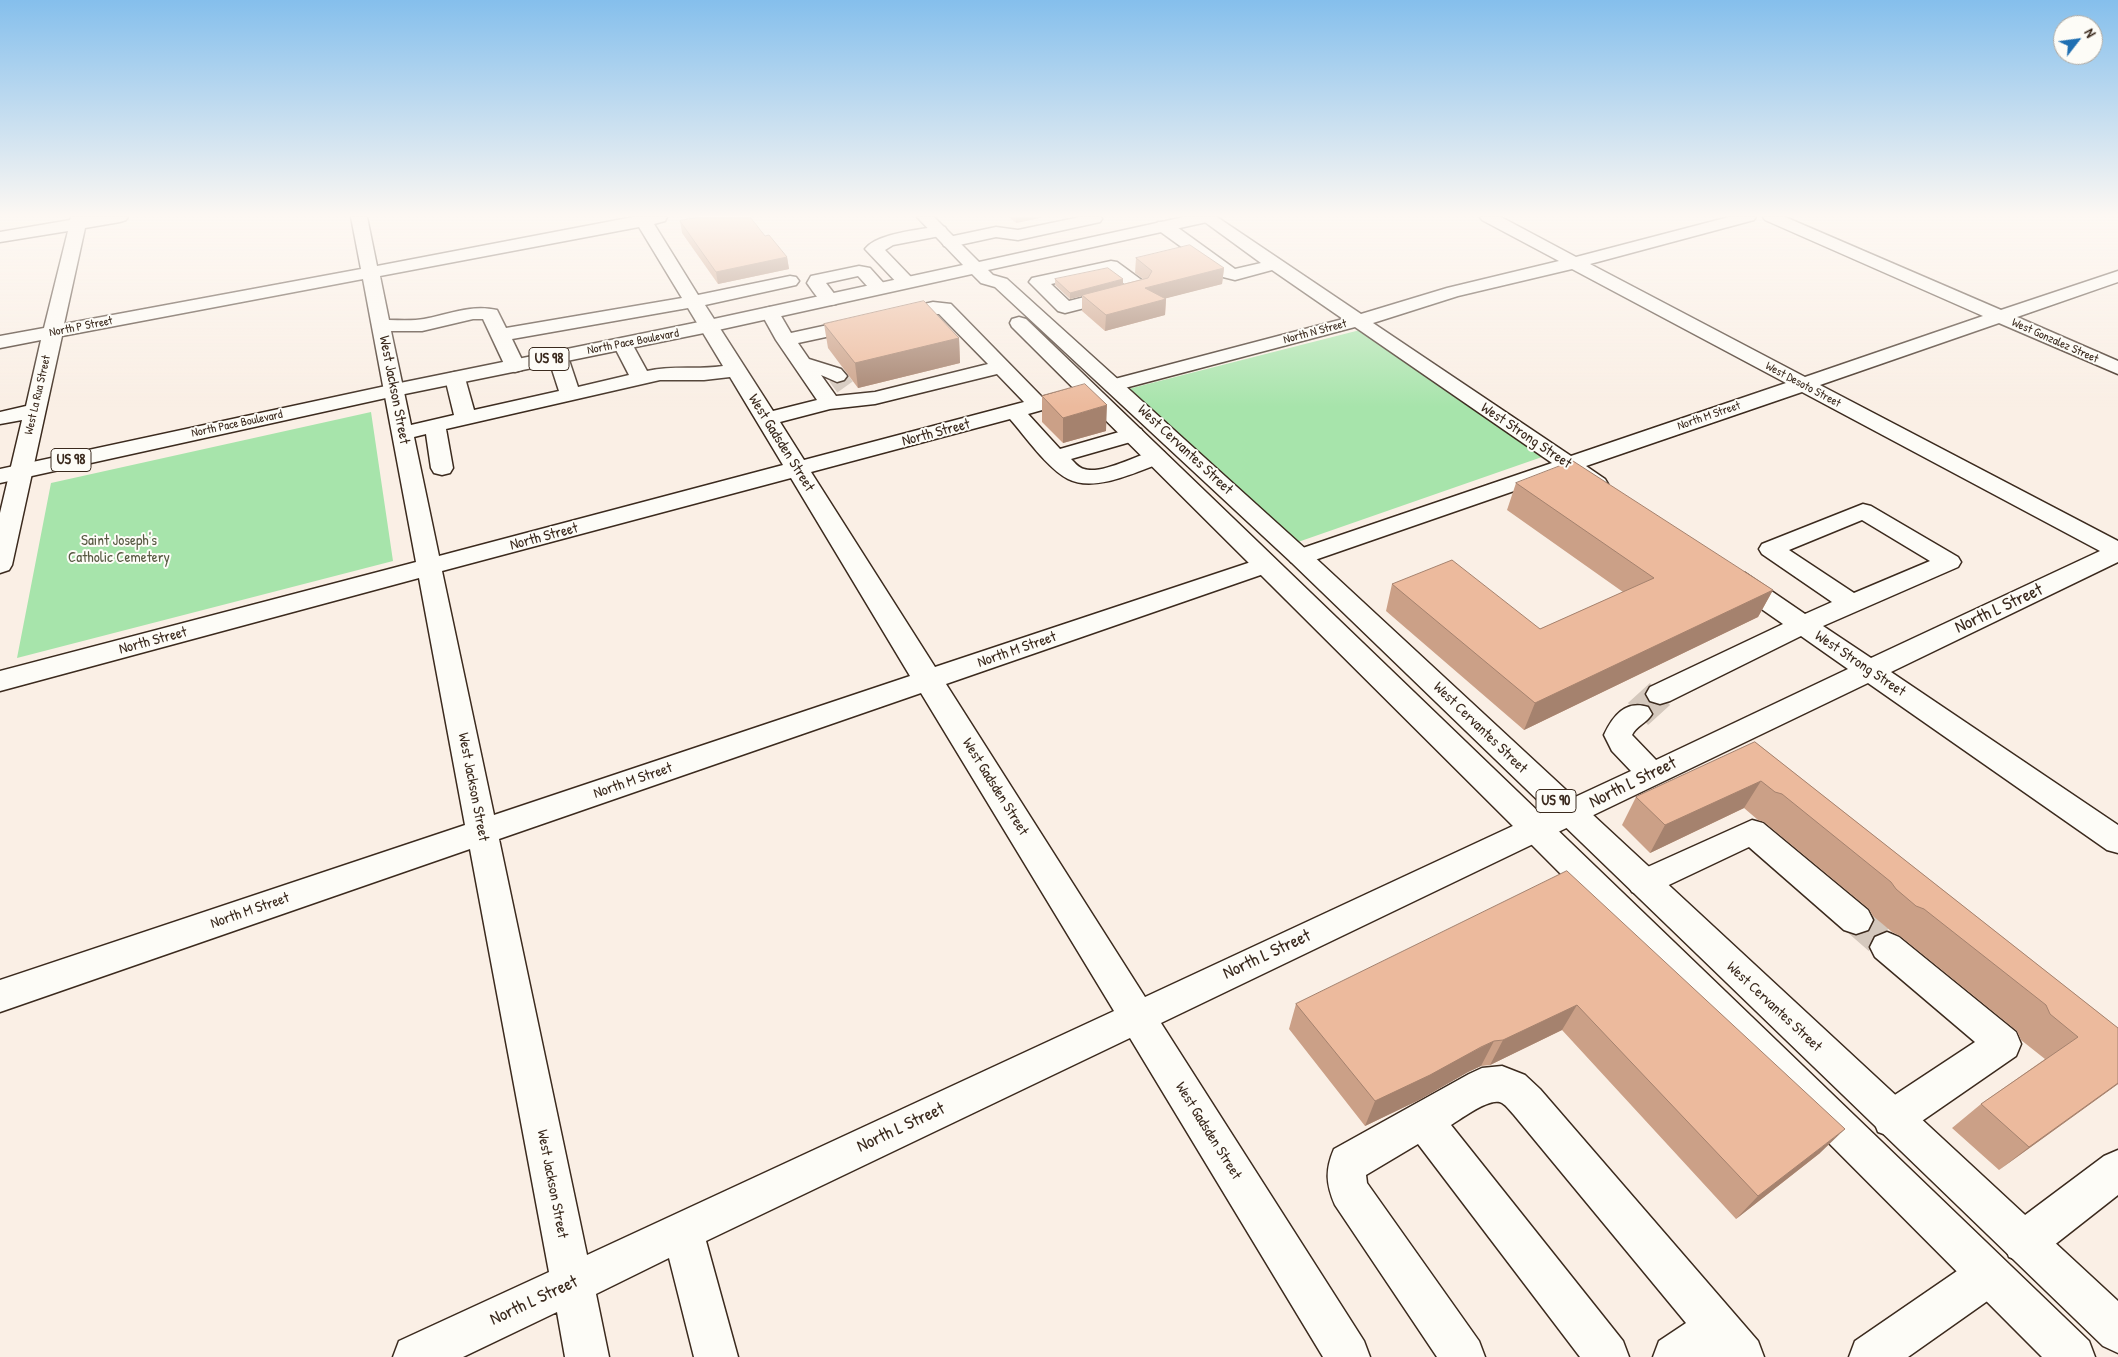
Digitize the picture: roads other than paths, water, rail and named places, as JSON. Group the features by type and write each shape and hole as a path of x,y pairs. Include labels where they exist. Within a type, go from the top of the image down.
{"street":[{"name":"West La Rua Street","path":"0,565 10,473 34,411 65,280"},
{"name":"North P Street","path":"0,342 331,280"},
{"name":"West Jackson Street","path":"372,280 395,390 587,1357"},
{"name":"West Gadsden Street","path":"682,280 692,300 1348,1357"},
{"name":"North Pace Boulevard","path":"10,473 395,390 709,326 770,301 830,300 920,280"},
{"name":"West Cervantes Street","path":"982,280 982,287 1300,557 2118,1331"},
{"name":"West Cervantes Street","path":"996,280 1035,314 1101,388 1133,434 1536,828 2072,1357"},
{"path":"1048,280 1038,282 1095,297"},
{"path":"1035,314 1095,297 1141,288 1131,280"},
{"name":"West Strong Street","path":"1300,280 1616,497"},
{"name":"North N Street","path":"1101,388 1358,320 1452,292 1508,280"},
{"name":"West Desoto Street","path":"1606,280 2118,552"},
{"name":"West Gonzalez Street","path":"1916,280 2118,368"},
{"name":"North M Street","path":"1300,557 2106,280"},
{"path":"502,335 692,300 770,301 790,281"},
{"path":"770,301 786,340 830,403"},
{"path":"786,340 933,308 944,308 1038,405"},
{"path":"381,326 422,325 473,313 490,314 502,335 515,366"},
{"path":"623,344 641,378"},
{"path":"558,357 571,395"},
{"path":"803,363 834,373 846,388 876,398 1001,367"},
{"path":"403,433 673,371 698,374 736,370"},
{"path":"455,378 466,419"},
{"path":"767,419 830,403 846,388"},
{"name":"North Street","path":"0,681 1101,388"},
{"path":"0,418 34,411"},
{"path":"1015,412 1056,457 1079,476 1100,475 1156,457"},
{"path":"435,426 442,468"},
{"path":"1056,457 1133,434"},
{"path":"1660,694 1802,625 1949,562 1863,511 1771,549 1851,603"},
{"name":"North L Street","path":"415,1357 1536,828 1570,814 2118,552"},
{"name":"North M Street","path":"0,996 1266,565"},
{"name":"West Strong Street","path":"1722,569 2118,841"},
{"path":"1638,714 1624,724 1618,735 1622,742 1652,774"},
{"path":"1643,883 1752,832 1856,920"},
{"path":"1887,946 2003,1044 1892,1119"},
{"path":"1463,1357 1349,1192 1346,1175 1348,1163 1482,1086 1499,1082 1515,1089 1730,1342 1675,1357"},
{"path":"1423,1120 1607,1357"},
{"path":"2024,1242 2118,1170"},
{"path":"683,1231 716,1357"},
{"path":"1871,1357 1988,1275"}],"tunnel":[{"path":"837,376 845,387"},
{"path":"1638,714 1660,694"},
{"path":"1856,920 1887,947"}],"park label":[{"name":"Saint Joseph's Catholic Cemetery","path":"119,550"}]}
